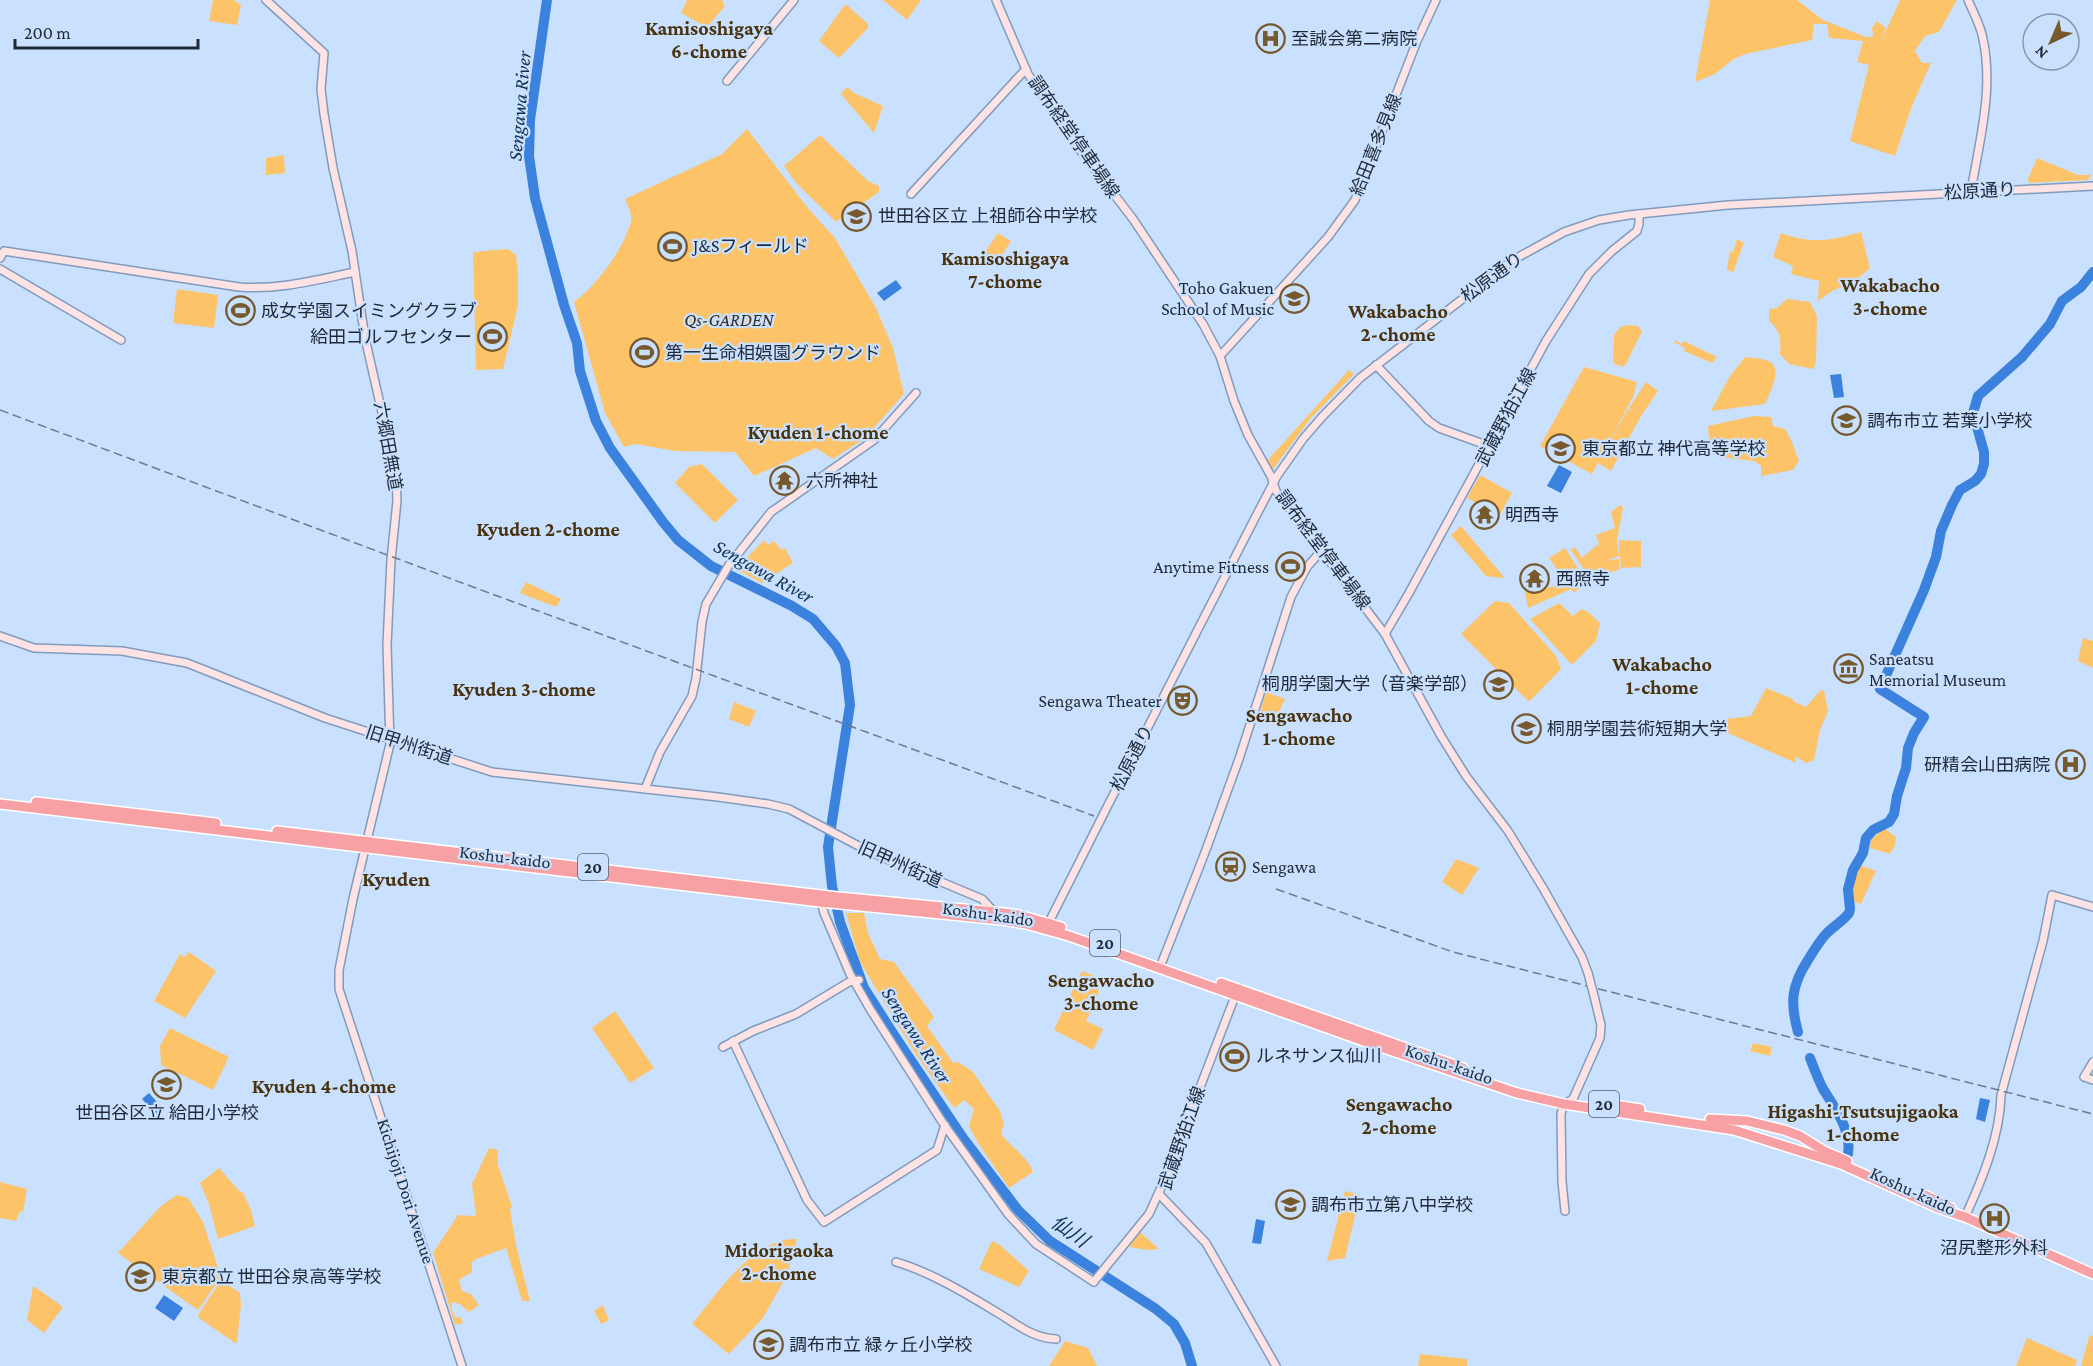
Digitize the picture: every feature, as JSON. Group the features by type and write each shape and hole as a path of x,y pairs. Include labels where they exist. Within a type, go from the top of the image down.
{"highway":[{"name":"Koshu-kaido","path":"0,798 1047,926 1162,962 1237,992"},
{"name":"Koshu-kaido","path":"0,804 365,844"},
{"name":"Koshu-kaido","path":"840,901 1019,915 1502,1088 1734,1130 1841,1164 1938,1209 1965,1217"},
{"name":"Koshu-kaido","path":"1568,1101 1711,1120 1747,1121 1790,1132 1826,1152 1940,1202 1965,1217 2093,1274"}],"street":[{"name":"六郷田無道","path":"266,0 324,53 321,89 333,168 345,215 365,338 396,474 397,501 391,560 387,645 390,744 365,844"},
{"path":"727,81 794,0"},
{"name":"調布経堂停車場線","path":"996,0 1026,69 1077,146 1125,208 1174,283 1188,299 1220,356 1239,414 1276,491 1385,634 1441,736 1466,776 1508,831 1582,957 1601,1025 1600,1038 1560,1121 1565,1212"},
{"name":"給田喜多見線","path":"1220,356 1328,237 1355,200 1417,41 1436,0"},
{"path":"1968,0 1983,38 1987,73 1985,106 1971,192"},
{"path":"911,194 1026,69"},
{"name":"松原通り","path":"1047,926 1244,539 1285,465 1322,417 1353,385 1486,280 1533,248 1599,220 1728,205 2093,186"},
{"name":"武蔵野狛江線","path":"1385,634 1546,341 1589,274 1637,231 1639,214"},
{"path":"0,258 4,251 239,288 264,289 355,272"},
{"path":"0,270 121,340"},
{"path":"1376,366 1429,421 1439,428 1489,446"},
{"path":"645,789 660,753 692,696 704,612 721,576 771,512 874,440 916,393"},
{"path":"1162,962 1239,759 1291,597 1307,567 1322,550"},
{"name":"旧甲州街道","path":"0,636 34,648 122,651 187,663 325,718 492,772 768,804 789,809 870,852 976,896 987,903 1002,920"},
{"name":"Kichijoji Dori Avenue","path":"365,844 339,970 339,989 462,1366"},
{"path":"1965,1217 1987,1167 2001,1106 2001,1095 2043,940 2052,895 2093,907"},
{"path":"968,910 976,896"},
{"path":"823,899 856,980 945,1125 1021,1230 1054,1258 1095,1281 1149,1214 1159,1194"},
{"path":"723,1047 753,1031 796,1014 856,980"},
{"name":"武蔵野狛江線","path":"1237,992 1159,1194 1205,1242 1276,1366"},
{"path":"733,1041 807,1200 824,1222 937,1150 945,1125"},
{"path":"2093,1062 2084,1077 2093,1080"},
{"path":"896,1262 954,1288 1033,1335 1056,1339"}],"green space":[{"path":"213,0 234,0 241,5 237,25 209,21"},
{"path":"687,0 722,0 725,6 709,25 705,26 681,13"},
{"path":"883,0 921,0 907,20"},
{"path":"1710,0 1797,0 1823,20 1866,37 1872,37 1872,28 1877,21 1886,28 1880,44 1900,0 1957,0 1939,32 1925,36 1915,51 1922,63 1931,63 1912,106 1895,156 1850,141 1869,65 1857,62 1863,41 1829,38 1827,24 1814,24 1812,40 1745,54 1734,59 1715,74 1695,82"},
{"path":"847,5 868,24 868,28 839,58 819,41"},
{"path":"847,87 854,93 883,106 874,133 841,94"},
{"name":"Qs-GARDEN","path":"747,129 807,207 835,238 876,308 893,348 904,394 865,438 833,459 816,448 754,476 735,452 676,451 635,444 624,447 605,413 574,302 592,286 622,243 631,221 625,199 722,154"},
{"path":"820,135 868,181 879,186 879,192 836,222 797,184 784,166"},
{"path":"284,155 285,173 266,175 266,158"},
{"path":"2037,158 2078,175 2091,175 2088,180 2029,183 2028,179"},
{"path":"1861,232 1870,268 1854,282 1832,291 1818,301 1819,281 1791,274 1793,266 1773,257 1781,233 1802,239 1821,240"},
{"path":"998,233 1011,241 1002,255 999,253 993,261 990,261 983,255"},
{"path":"1737,239 1744,243 1733,272 1727,270 1730,251 1733,252"},
{"name":"給田ゴルフセンター","path":"508,249 516,255 518,305 503,369 476,370 473,252"},
{"path":"177,289 218,295 214,328 173,323"},
{"path":"1787,299 1810,302 1817,316 1816,363 1813,369 1789,364 1780,354 1779,336 1776,328 1769,321 1769,309 1777,308"},
{"path":"1638,326 1642,331 1623,367 1613,363 1614,335 1620,327"},
{"path":"1675,340 1682,344 1684,341 1717,357 1712,363 1684,351 1685,348 1674,342"},
{"path":"1745,357 1765,360 1775,367 1775,379 1765,404 1711,411 1730,376"},
{"path":"1584,367 1637,382 1634,395 1603,454 1628,409 1634,412 1629,408 1646,382 1658,391 1641,416 1611,471 1598,463 1592,474 1540,446"},
{"path":"1349,370 1354,374 1311,418 1273,469 1271,468 1268,460"},
{"path":"1754,416 1771,417 1773,426 1785,429 1799,461 1793,470 1761,476 1761,466 1754,461 1722,457 1709,438 1708,426"},
{"path":"702,464 738,500 715,523 675,483 689,467"},
{"path":"1480,475 1512,493 1500,515 1467,498"},
{"path":"1620,505 1623,508 1617,540 1619,555 1619,540 1641,541 1641,567 1621,568 1620,556 1605,561 1619,559 1620,569 1591,580 1571,550 1575,547 1582,558 1598,544 1601,550 1596,535 1615,528 1611,512"},
{"path":"1461,526 1504,577 1486,576 1451,535"},
{"path":"764,540 768,545 774,541 782,550 785,548 793,563 762,583 736,569"},
{"path":"1565,548 1587,583 1574,593 1571,589 1528,608 1525,592 1567,584 1549,558"},
{"path":"526,582 561,599 556,607 520,593"},
{"path":"1495,601 1509,603 1556,656 1561,669 1531,700 1528,701 1461,634"},
{"path":"1559,603 1573,616 1581,609 1600,623 1596,641 1571,664 1530,619"},
{"path":"2083,638 2093,641 2093,668 2078,661"},
{"path":"1766,688 1806,707 1821,690 1824,691 1828,711 1820,730 1814,760 1806,763 1795,756 1796,763 1726,732 1726,719 1751,716"},
{"path":"1266,692 1285,699 1273,725 1258,719"},
{"path":"734,702 756,711 749,727 729,719"},
{"path":"1884,828 1896,837 1890,854 1870,848 1871,840"},
{"path":"1456,859 1479,868 1462,895 1442,882"},
{"path":"1859,865 1876,871 1861,904 1850,900 1854,876"},
{"path":"846,913 864,913 868,933 880,959 894,962 934,1017 927,1026 953,1063 958,1062 973,1072 1000,1111 1004,1124 1001,1134 1023,1156 1033,1172 1009,1188 969,1126 974,1109 964,1100 955,1108 949,1101 915,1053 860,962"},
{"path":"189,952 216,971 185,1018 154,1001 180,954 185,957"},
{"path":"1082,971 1094,976 1099,992 1086,1021 1103,1029 1093,1050 1054,1030"},
{"path":"615,1011 654,1068 630,1083 592,1028"},
{"path":"170,1028 229,1057 213,1090 161,1065 160,1046"},
{"path":"1753,1043 1772,1047 1770,1056 1750,1051"},
{"path":"489,1148 498,1150 498,1165 512,1206 510,1209 516,1245 530,1301 522,1301 506,1248 476,1259 472,1262 472,1272 459,1280 462,1291 471,1294 479,1305 469,1312 460,1304 452,1302 451,1308 455,1317 461,1318 463,1323 455,1325 433,1253 458,1215 476,1215 472,1184"},
{"path":"219,1168 240,1192 242,1191 251,1210 255,1226 218,1239 209,1204 200,1183"},
{"path":"0,1182 27,1189 23,1212 20,1211 16,1221 0,1218"},
{"path":"1345,1191 1360,1195 1345,1258 1327,1261"},
{"path":"177,1195 188,1198 203,1222 221,1277 198,1310 118,1253 161,1206"},
{"path":"1140,1232 1159,1249 1147,1250 1130,1247 1129,1244"},
{"path":"797,1239 787,1275 763,1318 729,1354 692,1324 725,1283 751,1257 781,1241"},
{"path":"992,1241 1000,1245 1029,1271 1019,1287 979,1269"},
{"path":"221,1280 240,1293 241,1305 237,1342 235,1343 198,1315"},
{"path":"33,1287 63,1307 44,1333 27,1320"},
{"path":"603,1305 609,1320 601,1324 594,1311"},
{"path":"2093,1336 2093,1366 2081,1366 2089,1337"},
{"path":"2027,1338 2077,1360 2075,1366 2016,1366"},
{"path":"1065,1341 1088,1348 1097,1366 1049,1366"},
{"path":"1420,1354 1467,1359 1467,1366 1418,1366"}],"water":[{"path":"896,280 902,288 884,301 877,293"},
{"path":"1841,374 1844,397 1834,398 1830,375"},
{"path":"1559,465 1572,472 1561,493 1547,486"},
{"path":"149,1093 164,1110 157,1116 142,1099"},
{"path":"1980,1098 1990,1100 1985,1122 1976,1119"},
{"path":"1256,1219 1265,1221 1261,1244 1252,1243"},
{"path":"164,1295 183,1308 174,1321 155,1308"}],"waterway":[{"name":"Sengawa River","path":"547,0 530,120 529,156 535,198 564,305 577,343 580,371 596,421 610,448 678,540 711,566 792,606 813,619 836,646 845,663 850,705 828,847 832,886 840,922 864,988 963,1138 1018,1210 1050,1241 1156,1309 1174,1324 1185,1343 1192,1366"},
{"path":"1798,1032 1793,1003 1798,978 1822,939 1849,913 1848,889 1853,870 1863,853 1866,838 1873,830 1889,822 1894,814 1906,768 1908,748 1924,717 1880,689 1924,590 1936,557 1941,531 1952,505 1960,490 1975,481 1981,474 1984,452 1973,413 1978,396 2022,357 2050,324 2062,301 2081,287 2093,272"},
{"path":"1810,1058 1823,1089 1845,1128 1849,1145 1848,1154"}],"railway":[{"path":"0,410 1094,816"},
{"path":"1276,889 1453,952 2093,1114"}],"place":[{"name":"至誠会第二病院","path":"1270,39"},
{"name":"世田谷区立 上祖師谷中学校","path":"857,216"},
{"name":"J&Sフィールド","path":"672,246"},
{"name":"Toho Gakuen School of Music","path":"1295,298"},
{"name":"成女学園スイミングクラブ","path":"240,311"},
{"name":"給田ゴルフセンター","path":"493,337"},
{"name":"第一生命相娯園グラウンド","path":"644,353"},
{"name":"調布市立 若葉小学校","path":"1846,421"},
{"name":"東京都立 神代高等学校","path":"1561,449"},
{"name":"六所神社","path":"785,481"},
{"name":"明西寺","path":"1484,515"},
{"name":"Anytime Fitness","path":"1290,567"},
{"name":"西照寺","path":"1535,579"},
{"name":"Saneatsu Memorial Museum","path":"1848,669"},
{"name":"桐朋学園大学（音楽学部）","path":"1499,684"},
{"name":"Sengawa Theater","path":"1183,701"},
{"name":"桐朋学園芸術短期大学","path":"1526,729"},
{"name":"研精会山田病院","path":"2071,765"},
{"name":"Sengawa","path":"1231,867"},
{"name":"ルネサンス仙川","path":"1235,1056"},
{"name":"世田谷区立 給田小学校","path":"167,1084"},
{"name":"調布市立第八中学校","path":"1290,1205"},
{"name":"沼尻整形外科","path":"1994,1219"},
{"name":"東京都立 世田谷泉高等学校","path":"141,1277"},
{"name":"調布市立 緑ヶ丘小学校","path":"768,1345"}],"district":[{"name":"Kamisoshigaya 6-chome","path":"709,40"},
{"name":"Kamisoshigaya 7-chome","path":"1005,270"},
{"name":"Wakabacho 3-chome","path":"1890,296"},
{"name":"Wakabacho 2-chome","path":"1398,322"},
{"name":"Kyuden 1-chome","path":"818,432"},
{"name":"Kyuden 2-chome","path":"548,529"},
{"name":"Wakabacho 1-chome","path":"1662,676"},
{"name":"Kyuden 3-chome","path":"524,689"},
{"name":"Sengawacho 1-chome","path":"1299,726"},
{"name":"Kyuden","path":"396,879"},
{"name":"Sengawacho 3-chome","path":"1101,992"},
{"name":"Kyuden 4-chome","path":"324,1086"},
{"name":"Sengawacho 2-chome","path":"1399,1116"},
{"name":"Higashi-Tsutsujigaoka 1-chome","path":"1863,1122"},
{"name":"Midorigaoka 2-chome","path":"779,1262"}],"water label":[{"name":"仙川","path":"1070,1231"}]}
